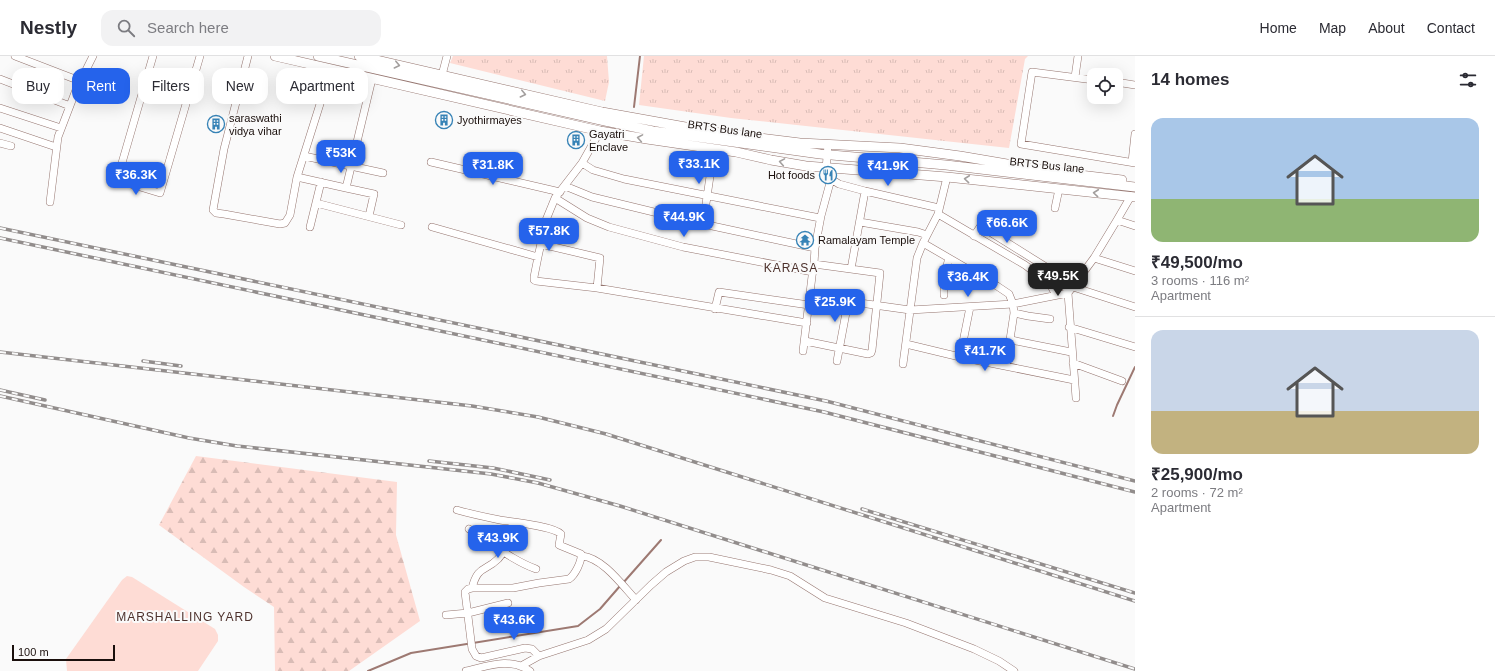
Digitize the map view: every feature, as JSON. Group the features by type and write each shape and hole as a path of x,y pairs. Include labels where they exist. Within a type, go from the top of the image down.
{"main road":[{"path":"275,56 331,68"},
{"name":"BRTS Bus lane","path":"318,56 639,128 784,150 946,165 1134,194"},
{"path":"359,56 605,112 713,132 800,143 900,148 960,156 1054,172 1135,182"},
{"path":"368,78 600,131 736,152 771,160 826,169 946,177 1058,189 1134,194"}],"street":[{"path":"15,56 72,78"},
{"path":"86,68 92,56"},
{"path":"154,56 117,180 160,193 200,56"},
{"path":"248,56 224,149 213,210 224,214 284,224 290,215 297,177 320,104"},
{"path":"442,75 447,56"},
{"path":"1074,77 1078,56"},
{"path":"1087,79 1032,72 1021,144 1133,163 1135,134"},
{"path":"0,79 70,106"},
{"path":"346,188 372,79"},
{"path":"1123,83 1135,85"},
{"path":"50,202 56,163 56,147 61,128 72,101"},
{"path":"0,108 61,128"},
{"path":"0,128 56,147"},
{"path":"600,131 582,163 558,195 546,220 534,277 536,282 597,288 807,323"},
{"path":"0,143 11,146"},
{"path":"828,145 826,169 831,179 839,184 940,208 1064,293 1135,307"},
{"path":"703,224 714,149"},
{"path":"304,156 383,173"},
{"path":"430,162 558,195 587,218 609,226 683,247 813,272"},
{"path":"582,163 593,170 624,179 820,218"},
{"path":"297,177 374,194 369,216"},
{"path":"903,364 917,258 940,208 946,177"},
{"path":"802,351 805,341 815,248 820,218 831,179"},
{"path":"310,227 321,182"},
{"path":"565,186 592,197 703,224 815,248"},
{"path":"1055,208 1058,189"},
{"path":"850,269 865,191"},
{"path":"810,296 910,310 1013,304 1064,293 1094,258 1134,194"},
{"path":"316,203 401,225"},
{"path":"1117,220 1135,226"},
{"path":"860,222 918,232 927,235"},
{"path":"432,227 538,257"},
{"path":"977,232 982,227 1063,279 1069,327 1070,352 1073,363 1072,380 1076,398"},
{"path":"923,243 1009,294 1013,304 1014,313 1006,366"},
{"path":"540,244 600,258 597,288"},
{"path":"944,295 944,276 949,258"},
{"path":"1094,258 1135,271"},
{"path":"805,341 871,353 872,350 880,273 814,264"},
{"path":"944,276 979,275"},
{"path":"716,308 719,292 809,306"},
{"path":"837,361 848,302"},
{"path":"960,357 970,307"},
{"path":"1014,313 1050,319"},
{"path":"1069,327 1135,347"},
{"path":"1010,340 1070,352"},
{"path":"906,344 960,357 1072,380"},
{"path":"1073,363 1122,381"},
{"path":"457,510 558,531 561,534 559,545 600,563 609,570 636,600"},
{"path":"472,588 479,572 498,560 504,552 517,523"},
{"path":"469,529 516,561 536,569"},
{"path":"539,656 532,649 524,648 481,658 476,656 472,650 465,592 472,588 513,588 568,579 574,572 582,556"},
{"path":"521,666 539,656 588,640 606,629 666,572 684,561 695,557 709,557 731,560 790,576 825,598 846,606 906,623 974,649 999,660 1014,671"},
{"path":"446,615 468,613 508,604"},
{"path":"466,671 500,663 512,663 530,671"}],"green space":[{"path":"453,56 607,56 609,82 605,101 450,63"},
{"path":"644,56 1028,56 1025,59 1009,148 731,118 639,105"},
{"path":"196,456 397,482 396,535 420,621 349,671 275,671 274,607 159,525"},
{"path":"127,576 132,577 215,629 218,635 218,641 198,671 67,671 66,659 122,580"}],"waterway":[{"path":"634,107 640,56"},
{"path":"1113,416 1135,367"},
{"path":"623,583 661,540"},
{"path":"368,671 411,653 578,626 600,609 620,586"}],"railway":[{"path":"0,228 826,401 1135,481"},
{"path":"0,238 824,412 1135,492"},
{"path":"0,352 472,406 538,417 606,434 1135,601"},
{"path":"143,361 181,366"},
{"path":"0,390 45,400"},
{"path":"0,396 189,438 237,446 491,474 538,483 620,506 1135,669"},
{"path":"429,461 493,468 550,480"},
{"path":"862,509 1135,593"}],"place":[{"name":"Jyothirmayes","path":"444,120"},
{"name":"saraswathi vidya vihar","path":"216,124"},
{"name":"Gayatri Enclave","path":"576,140"},
{"name":"Hot foods","path":"828,175"},
{"name":"Ramalayam Temple","path":"805,240"}],"district":[{"name":"KARASA","path":"791,268"},
{"name":"MARSHALLING YARD","path":"185,617"}]}
